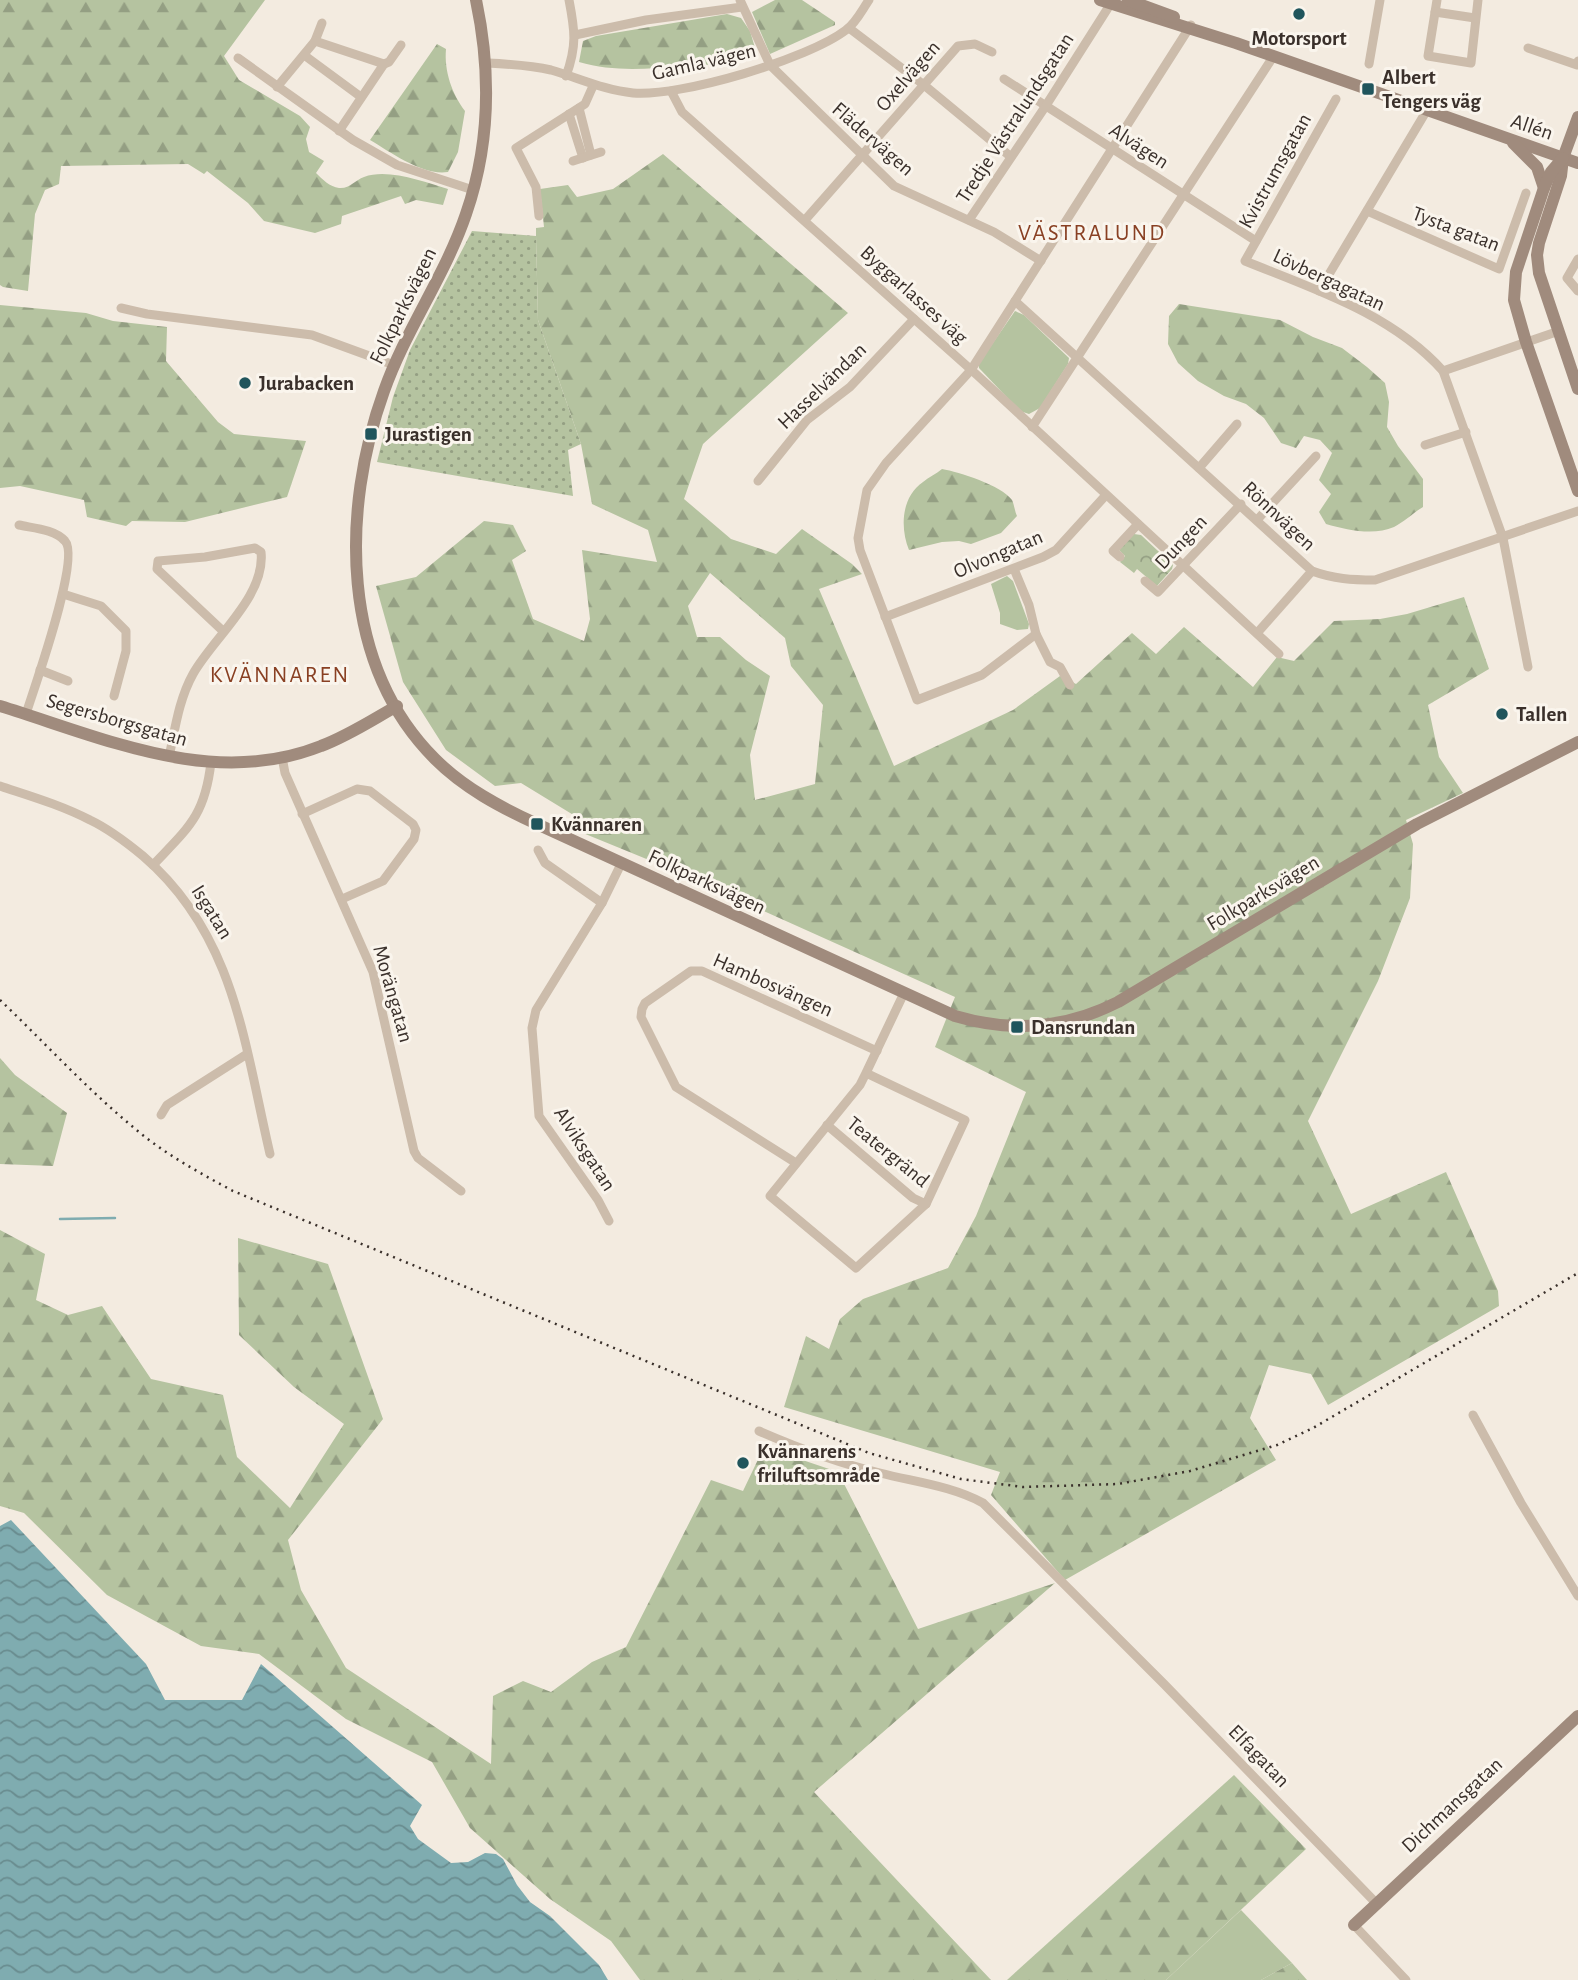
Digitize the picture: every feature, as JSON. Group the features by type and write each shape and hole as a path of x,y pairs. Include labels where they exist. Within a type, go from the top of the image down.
{"main road":[{"name":"Folkparksvägen","path":"476,0 487,63 485,116 473,190 456,240 408,332 374,423 359,509 357,575 359,603 371,654 382,681 410,729 429,753 474,792 621,864 955,1016 981,1024 1034,1027 1077,1020 1100,1011 1417,824 1578,743"},
{"name":"Allén","path":"1128,0 1190,27 1578,163"},
{"name":"Allén","path":"1108,1 1152,9"},
{"path":"1578,117 1563,158 1561,176 1537,255 1539,273 1578,389"},
{"path":"1510,140 1537,167 1544,188"},
{"path":"1563,158 1551,172 1544,188 1516,272 1514,289 1516,310 1526,342 1578,491"},
{"name":"Segersborgsgatan","path":"0,706 135,749 169,757 211,762 244,762 282,757 330,743 397,706"},
{"name":"Dichmansgatan","path":"1354,1924 1578,1716"}],"street":[{"path":"566,76 575,52 569,0"},
{"name":"Gamla vägen","path":"487,63 523,65 593,86 632,93 671,91 699,86 769,65 821,44 849,28 869,0"},
{"path":"1369,64 1380,0"},
{"path":"1437,0 1428,56 1471,62 1478,0"},
{"name":"Tredje Västralundsgatan","path":"969,220 1045,107 1108,1"},
{"path":"575,35 741,3 756,31 769,65"},
{"path":"1435,12 1475,18"},
{"path":"277,87 315,41 322,23"},
{"path":"1036,634 982,676 917,700 860,550 858,538 867,489 900,446 971,370 1190,27"},
{"path":"849,28 924,85 1011,157"},
{"path":"315,41 384,64"},
{"name":"Oxelvägen","path":"805,220 958,46 975,44 992,52"},
{"path":"339,131 384,64 401,45"},
{"path":"1528,48 1577,66"},
{"path":"304,55 361,97"},
{"path":"1032,427 1273,57"},
{"path":"238,58 339,131 397,165 473,190"},
{"name":"Flädervägen","path":"769,65 861,157 894,186 994,232 1041,261"},
{"name":"Alvägen","path":"1004,79 1256,241"},
{"path":"539,216 536,187 516,148 585,104 593,86"},
{"name":"Byggarlasses väg","path":"671,91 682,112 971,370 1279,654"},
{"name":"Kvistrumsgatan","path":"1245,261 1336,99"},
{"path":"569,114 587,156 579,108"},
{"path":"1319,291 1427,110"},
{"name":"Tysta gatan","path":"1367,211 1499,269 1526,193"},
{"path":"1578,258 1567,278 1578,291"},
{"name":"Lövbergagatan","path":"1245,261 1356,307 1428,354 1443,371 1503,538 1528,667"},
{"name":"Rönnvägen","path":"1015,301 1312,571 1331,578 1375,580 1578,512"},
{"path":"121,309 312,335 394,365"},
{"name":"Hasselvändan","path":"758,481 807,420 850,387 914,319"},
{"path":"1443,371 1559,331"},
{"path":"1199,468 1237,424"},
{"path":"1425,445 1466,432"},
{"path":"1257,520 1317,456"},
{"name":"Olvongatan","path":"885,617 1014,569 1056,550 1106,495"},
{"name":"Dungen","path":"1145,581 1158,592 1241,504"},
{"path":"1120,557 1113,551 1138,524"},
{"name":"Segersborgsgatan","path":"19,525 43,530 66,541 69,569 26,714"},
{"path":"169,757 180,707 190,682 201,661 235,619 254,584 260,568 261,552 255,548 246,548 205,557 158,561 158,569 224,632"},
{"path":"1014,569 1029,605 1036,634 1050,662 1060,667 1070,685"},
{"path":"1258,632 1312,571"},
{"name":"Segersborgsgatan","path":"63,593 101,606 126,631 126,651 114,696"},
{"name":"Segersborgsgatan","path":"40,670 68,681"},
{"name":"Morängatan","path":"282,757 285,773 302,814 373,972 414,1151 418,1158 461,1191"},
{"path":"153,865 190,826 200,811 206,794 211,762"},
{"name":"Isgatan","path":"0,786 67,808 111,831 175,887 207,932 230,984 270,1154"},
{"path":"302,814 357,789 370,791 413,824 416,830 414,839 383,881 342,899"},
{"path":"538,850 545,863 602,903"},
{"name":"Alviksgatan","path":"609,1221 598,1200 540,1116 532,1028 536,1010 602,903 621,864"},
{"name":"Hambosvängen","path":"796,1163 676,1087 641,1017 645,1003 691,971 702,971 877,1051"},
{"path":"866,1073 965,1120 926,1204 856,1268 770,1196 860,1085 904,993"},
{"path":"161,1115 167,1105 247,1054"},
{"name":"Teatergränd","path":"827,1125 913,1198 926,1204"},
{"path":"1473,1415 1521,1503 1578,1596"},
{"name":"Elfagatan","path":"759,1431 801,1450 952,1490 983,1503 1229,1750 1376,1903"},
{"path":"1354,1924 1406,1980"}],"green space":[{"path":"0,0 265,0 224,56 239,80 300,116 310,127 306,139 309,152 324,161 316,173 329,184 339,188 374,175 395,175 417,180 448,189 443,205 416,200 405,204 401,196 342,216 341,224 315,233 264,221 248,203 207,171 204,174 188,164 61,166 59,184 45,190 35,214 28,291 3,287 0,285"},
{"path":"775,0 802,0 835,22 835,25 770,54 752,12"},
{"path":"727,14 741,18 750,31 758,58 720,64 643,69 605,67 579,62 583,41 596,36"},
{"path":"437,44 446,49 450,82 465,111 458,152 448,172 428,171 418,167 370,140"},
{"path":"663,154 848,313 703,444 684,499 731,539 776,554 802,529 862,574 819,589 894,766 1013,710 1060,676 1076,684 1132,633 1156,654 1184,627 1253,687 1277,657 1294,661 1334,621 1380,619 1464,597 1489,669 1428,705 1439,757 1463,793 1406,820 1413,844 1410,898 1378,981 1308,1121 1351,1214 1446,1172 1498,1291 1499,1306 1328,1405 1311,1374 1269,1365 1250,1418 1276,1460 1065,1580 991,1495 1000,1472 784,1407 806,1336 829,1349 840,1319 863,1299 948,1268 976,1216 1026,1092 935,1047 955,997 666,867 578,831 580,819 521,783 495,786 446,750 403,682 376,586 416,577 484,521 513,525 526,551 512,560 533,619 584,641 590,619 582,550 657,562 648,530 592,504 581,444 538,320 536,228 544,227 540,189 568,185 577,197 613,189","holes":["710,573 785,638 791,666 823,705 815,784 755,800 750,755 770,676 746,660 720,637 697,637 688,606"]},
{"path":"472,231 536,236 538,320 581,444 568,450 573,496 377,462 393,397 410,350"},
{"path":"1179,304 1280,320 1342,348 1367,367 1385,383 1389,402 1387,427 1423,479 1423,507 1386,530 1369,532 1326,524 1319,512 1331,494 1319,480 1332,453 1320,440 1304,436 1296,448 1281,443 1264,418 1246,404 1224,396 1198,381 1178,363 1168,344 1169,316"},
{"path":"0,305 86,313 113,321 167,327 166,361 218,422 234,434 306,441 287,497 185,522 132,521 126,526 87,517 84,500 20,486 0,488"},
{"path":"1015,311 1024,315 1069,358 1068,364 1040,408 1029,414 1020,411 979,368 979,363"},
{"path":"942,469 990,484 1007,494 1017,516 1001,533 971,544 959,541 942,542 909,550 904,532 904,513 910,496 925,480"},
{"path":"1134,534 1141,535 1173,565 1157,586 1137,569 1134,573 1120,562 1125,556 1119,550"},
{"path":"1007,576 1013,581 1029,624 1028,629 1017,630 1000,624 1000,613 991,584"},
{"path":"0,1058 15,1075 67,1113 53,1166 0,1164"},
{"path":"0,1230 45,1254 36,1300 68,1315 102,1306 151,1379 223,1395 237,1457 290,1508 344,1424 294,1387 239,1335 238,1238 328,1264 383,1419 288,1540 301,1590 346,1668 491,1764 493,1696 523,1681 551,1692 592,1662 626,1647 711,1480 743,1491 764,1447 838,1472 918,1629 1055,1583 814,1792 991,1980 640,1980 611,1941 550,1899 470,1828 432,1762 346,1719 259,1654 201,1646 107,1595 24,1513 0,1506"},
{"path":"1234,1775 1306,1849 1166,1980 1007,1980"},
{"path":"1241,1910 1292,1963 1261,1980 1166,1980"},
{"path":"1292,1963 1307,1980 1261,1980"}],"water":[{"path":"11,1520 146,1664 165,1700 242,1700 261,1664 422,1805 410,1826 418,1839 451,1863 468,1862 485,1853 496,1854 503,1859 530,1902 550,1916 599,1965 608,1980 0,1980 0,1526"}],"waterway":[{"path":"60,1219 115,1218"}],"railway":[{"path":"0,1000 99,1097 144,1136 181,1162 233,1191 869,1453 961,1479 1023,1487 1118,1484 1190,1471 1277,1445 1313,1428 1578,1273"}],"place":[{"name":"Motorsport","path":"1299,14"},
{"name":"Albert Tengers väg","path":"1368,89"},
{"name":"Jurabacken","path":"245,383"},
{"name":"Jurastigen","path":"371,434"},
{"name":"Tallen","path":"1502,714"},
{"name":"Kvännaren","path":"537,824"},
{"name":"Dansrundan","path":"1017,1027"},
{"name":"Kvännarens friluftsområde","path":"743,1463"}],"district":[{"name":"VÄSTRALUND","path":"1092,233"},
{"name":"KVÄNNAREN","path":"280,675"}]}
